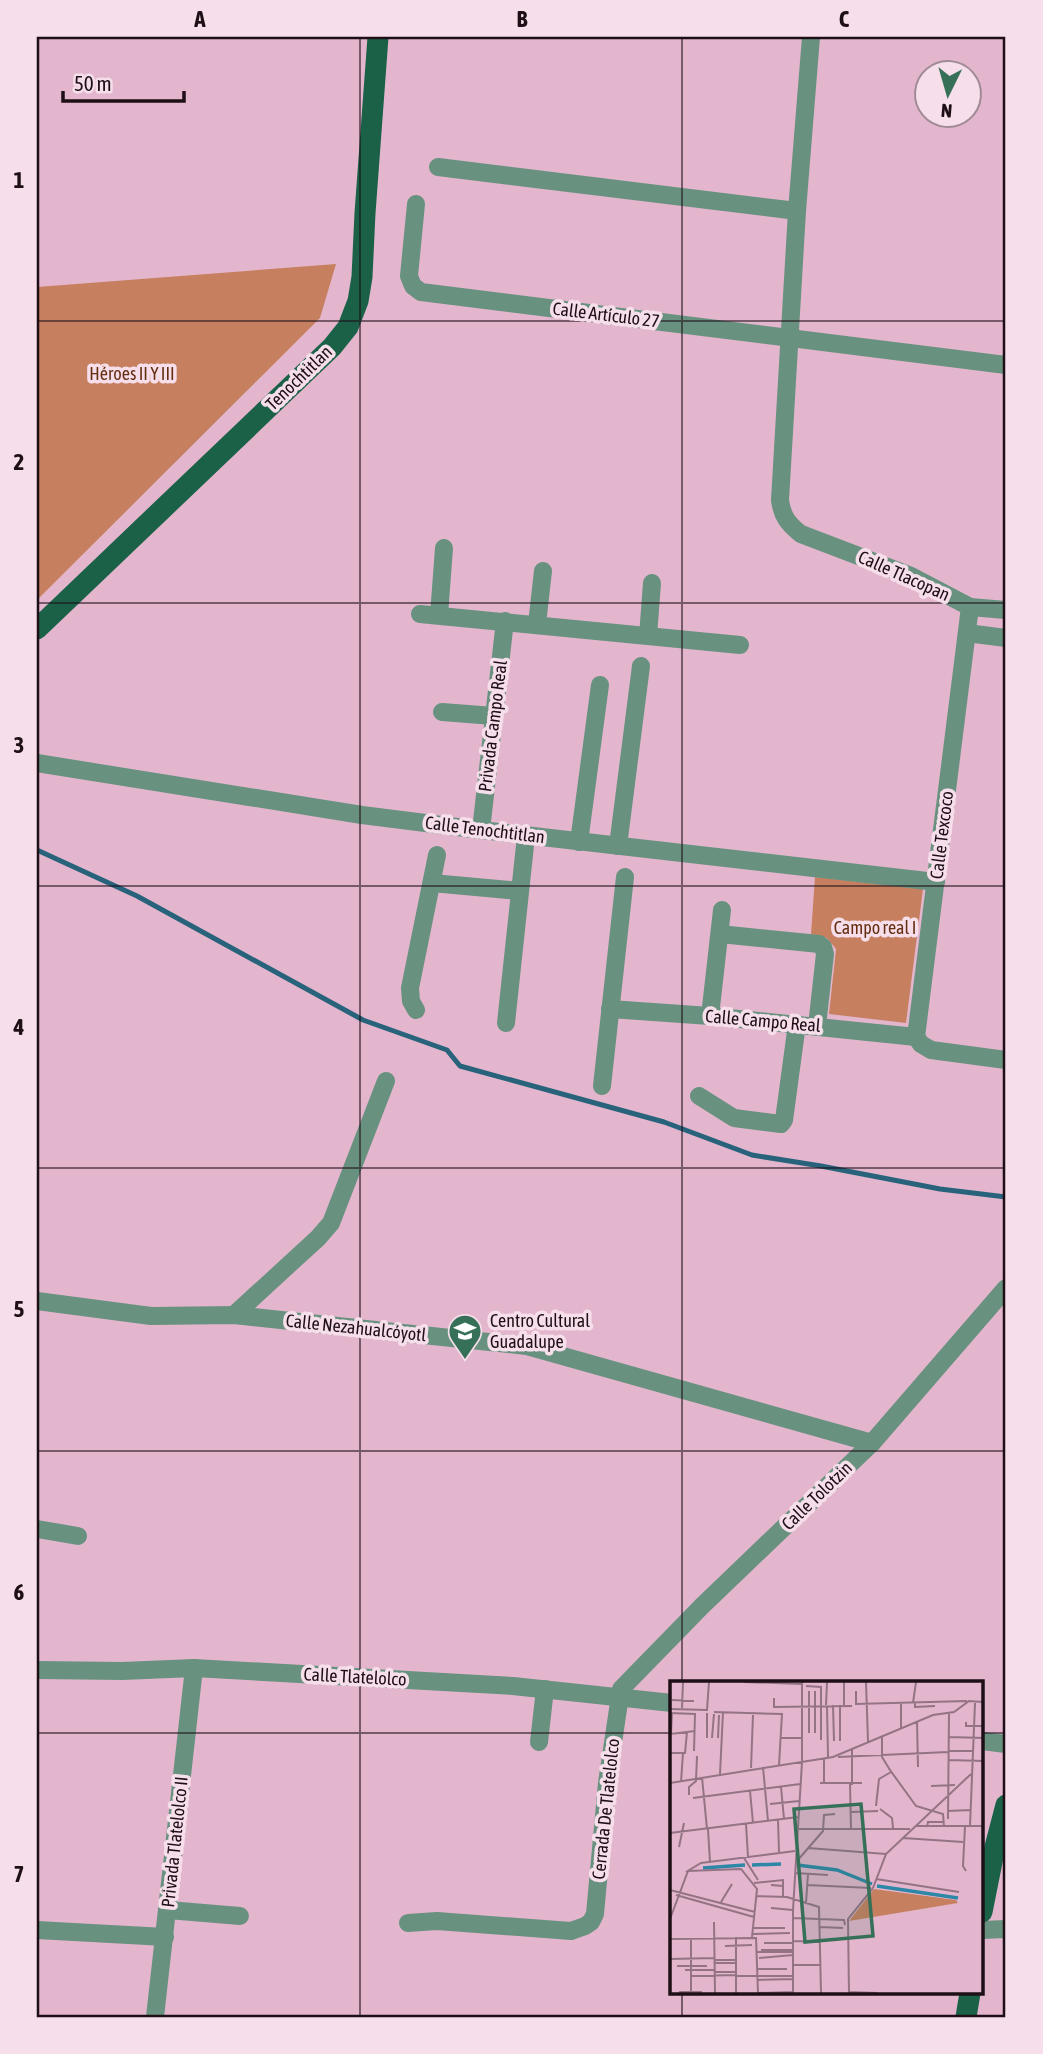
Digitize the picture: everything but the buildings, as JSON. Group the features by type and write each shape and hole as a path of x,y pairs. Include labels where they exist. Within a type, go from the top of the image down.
{"main road":[{"name":"Tenochtitlan","path":"37,629 332,347 348,327 358,301 362,277 378,37"},
{"path":"984,1902 1006,1805"},
{"path":"966,2017 970,1994"}],"street":[{"path":"791,338 797,211 811,37"},
{"path":"439,167 797,211"},
{"name":"Calle Artículo 27","path":"416,204 409,276 413,286 421,292 1006,365"},
{"name":"Calle Tlacopan","path":"791,338 780,500 782,514 790,526 801,534 911,576 970,607 967,633"},
{"path":"439,615 444,548"},
{"path":"537,625 543,571"},
{"path":"648,636 652,583"},
{"path":"970,607 1006,610"},
{"path":"421,614 740,645"},
{"name":"Privada Campo Real","path":"481,831 505,621"},
{"path":"967,633 1006,638"},
{"name":"Calle Texcoco","path":"916,1037 967,633"},
{"path":"618,846 641,666"},
{"path":"579,842 600,685"},
{"path":"442,712 494,716"},
{"name":"Calle Tenochtitlan","path":"37,763 362,815 481,831 936,881"},
{"path":"506,1023 526,836"},
{"path":"416,1010 411,1001 410,988 437,855"},
{"path":"602,1086 625,877"},
{"path":"432,883 520,891"},
{"path":"710,1016 722,910"},
{"path":"720,934 819,944 823,947 825,954 817,1026"},
{"name":"Calle Campo Real","path":"610,1009 710,1016 916,1037"},
{"path":"699,1096 734,1118 782,1124 797,1024"},
{"path":"916,1037 931,1050 1006,1060"},
{"path":"234,1315 331,1223 386,1081"},
{"name":"Calle Tolotzin","path":"619,1696 625,1685 702,1606 872,1443 1006,1288"},
{"name":"Calle Nezahualcóyotl","path":"37,1300 151,1316 234,1315 527,1346 872,1443"},
{"path":"37,1529 78,1536"},
{"name":"Calle Tlatelolco","path":"37,1670 194,1668 545,1689 670,1703"},
{"name":"Privada Tlatelolco II","path":"155,2017 194,1668"},
{"path":"539,1742 545,1689"},
{"name":"Cerrada De Tlatelolco","path":"408,1923 437,1921 556,1931 579,1929 591,1922 595,1914 607,1783 619,1696"},
{"path":"984,1741 1006,1744"},
{"path":"168,1910 240,1916"},
{"path":"984,1930 1006,1929"},
{"path":"37,1930 165,1937"}],"green space":[{"name":"Héroes II Y III","path":"336,264 320,318 37,600 37,287"},
{"name":"Campo real I","path":"815,877 923,889 906,1023 829,1014 836,949 827,938 811,934"}],"waterway":[{"path":"37,850 137,896 363,1020 447,1050 460,1066 664,1122 752,1155 940,1189 1006,1197"}],"place":[{"name":"Centro Cultural Guadalupe","path":"465,1361"}]}
